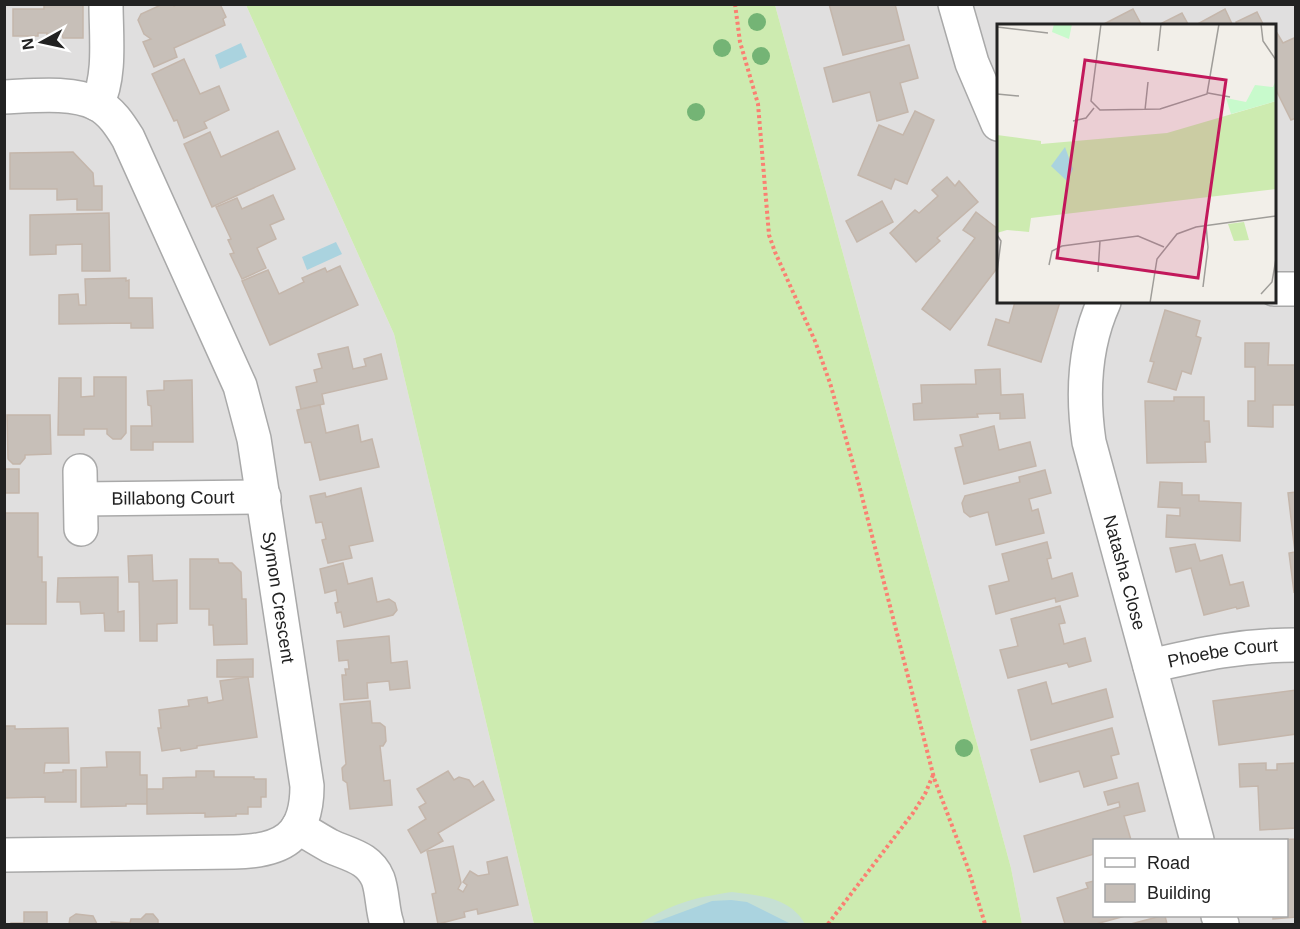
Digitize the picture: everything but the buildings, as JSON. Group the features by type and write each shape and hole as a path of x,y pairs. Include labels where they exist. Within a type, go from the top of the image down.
{"street":[{"path":"98,104 103,94 105,81 106,4"},
{"path":"955,4 972,63 997,119"},
{"name":"Symon Crescent","path":"4,97 69,97 98,104 119,123 128,138 240,386 254,439 264,497 307,786 305,814 298,827"},
{"path":"1276,288 1296,288"},
{"name":"Natasha Close","path":"1104,303 1097,316 1087,359 1086,422 1095,463 1197,839"},
{"name":"Billabong Court","path":"80,500 264,497"},
{"name":"Phoebe Court","path":"1150,666 1249,646 1296,645"},
{"path":"4,855 255,852 269,850 281,843 298,827 333,848 360,857 369,865 380,887 387,924"}],"path":[{"path":"735,4 740,42 758,104 769,235 774,252 815,341 830,383 858,481 933,774 968,868 985,924"},
{"path":"828,924 913,813 925,794 933,774"}],"shaded area":[{"path":"5,5 246,5 394,334 534,924 5,924"},
{"path":"775,5 1295,5 1295,924 1022,924 1011,868"}],"green space":[{"path":"246,5 775,5 1011,868 1022,924 534,924 394,334"},
{"path":"732,892 773,899 783,903 799,915 805,924 639,924 684,902"}],"water":[{"path":"241,43 247,57 220,69 215,55"},
{"path":"336,242 342,254 307,270 302,257"},
{"path":"712,901 747,902 791,924 650,924"}]}
